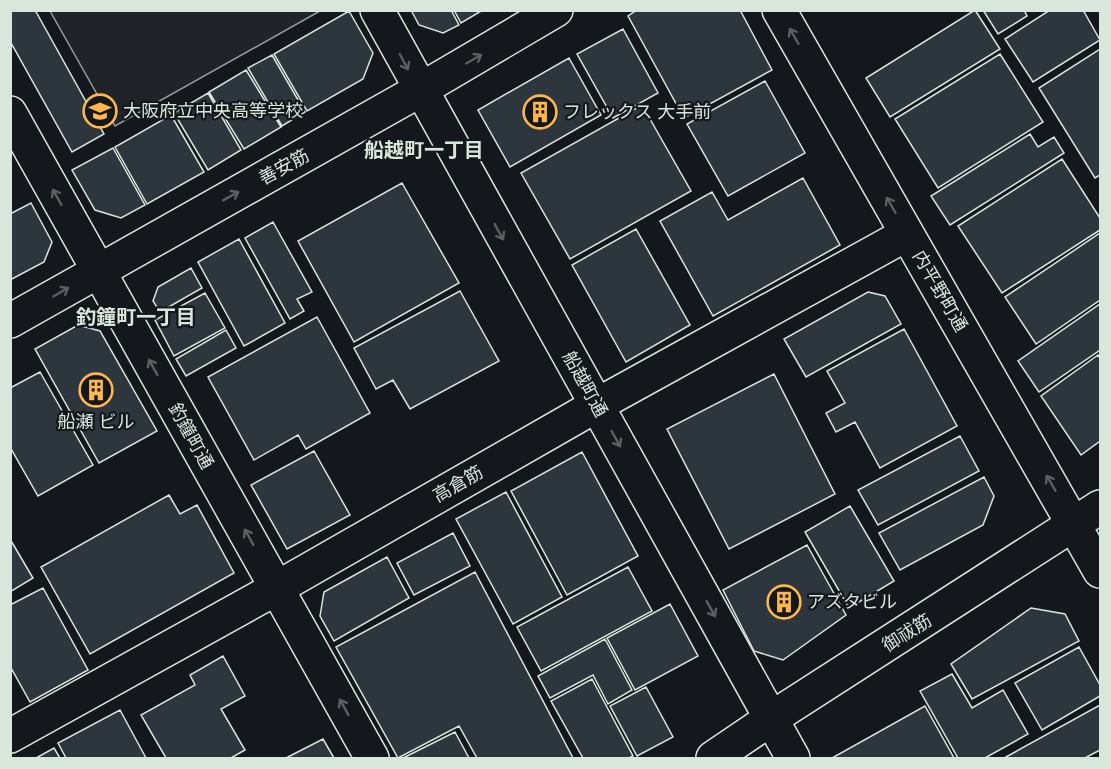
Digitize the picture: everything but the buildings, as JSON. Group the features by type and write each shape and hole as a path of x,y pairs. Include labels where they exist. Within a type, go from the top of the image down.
{"street":[{"name":"船越町通","path":"377,10 793,759"},
{"name":"善安筋","path":"10,321 420,90 556,10"},
{"name":"内平野町通","path":"779,10 907,234 1088,516 1101,571"},
{"name":"釣鐘町通","path":"10,113 372,759"},
{"name":"高倉筋","path":"10,736 278,588 597,405 907,234"},
{"name":"御祓筋","path":"713,759 772,718 1088,516"}],"shaded area":[{"path":"50,11 320,11 115,126"}],"place":[{"name":"大阪府立中央高等学校","path":"100,111"},
{"name":"フレックス 大手前","path":"540,112"},
{"name":"船瀬 ビル","path":"96,390"},
{"name":"アズタビル","path":"784,602"}],"district":[{"name":"船越町一丁目","path":"424,150"},
{"name":"釣鐘町一丁目","path":"136,317"}]}
